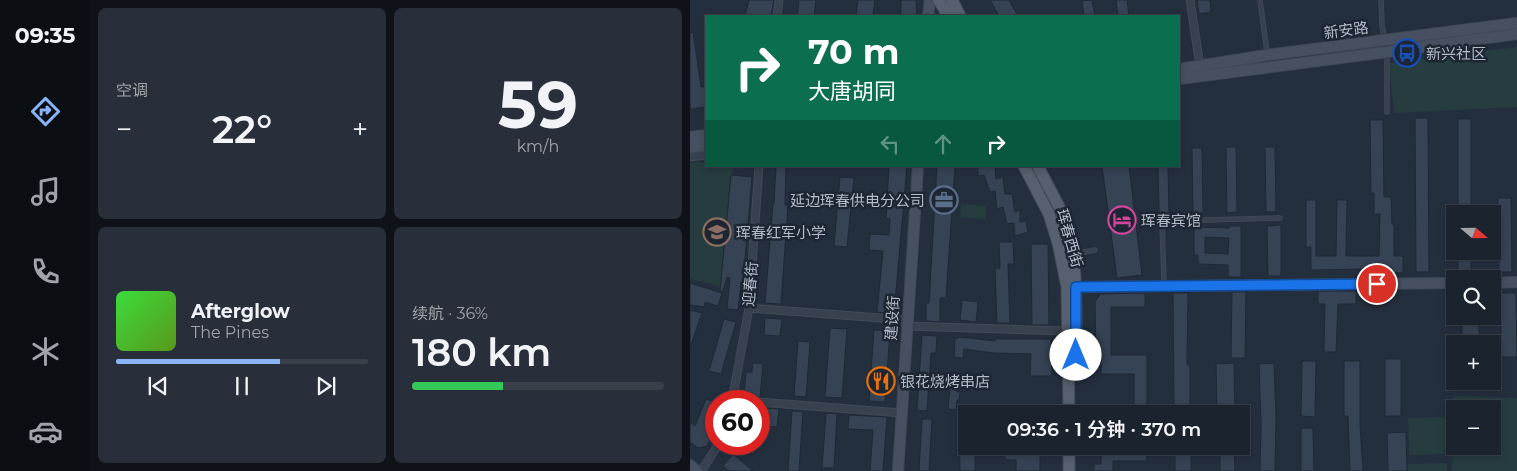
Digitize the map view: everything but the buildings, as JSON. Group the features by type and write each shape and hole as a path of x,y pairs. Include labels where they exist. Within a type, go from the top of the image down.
{"main road":[{"path":"928,15 930,0"},
{"path":"939,0 947,15"},
{"path":"952,0 960,15"},
{"name":"新安路","path":"1180,69 1517,23"},
{"name":"新安路","path":"1180,79 1517,34"},
{"path":"690,137 705,135"},
{"path":"690,147 705,145"},
{"name":"建设街","path":"898,471 918,167"},
{"name":"珲春西街","path":"1025,167 1049,214 1072,287 1067,331 1069,405"},
{"name":"珲春西街","path":"1039,167 1061,211 1070,241 1072,255 1076,405"},
{"path":"1501,283 1517,282"},
{"path":"1072,287 1446,283"},
{"path":"1069,455 1069,471"},
{"path":"1076,455 1076,471"},
{"path":"690,465 699,471"}],"street":[{"path":"777,15 779,0"},
{"path":"1190,0 1200,66"},
{"path":"690,157 705,155"},
{"name":"迎春街","path":"734,390 749,308 760,167"},
{"path":"749,308 907,323 1067,331"},
{"path":"770,403 902,413"},
{"path":"699,471 711,455"}],"lane":[{"path":"1260,0 1269,67"},
{"path":"1381,0 1384,40 1387,52 1387,112"},
{"path":"1164,286 1162,221 1280,218"},
{"path":"1072,255 1095,250"}],"green space":[{"path":"1517,47 1517,107 1394,113 1389,63"},
{"path":"705,162 705,167 733,167 721,287 690,278 690,163"},
{"path":"961,204 986,206 985,219 960,217"},
{"path":"1453,396 1517,398 1517,471 1452,471 1452,455 1501,455 1501,400 1453,400"},
{"path":"1446,417 1446,454 1409,455 1408,418"},
{"path":"1447,463 1447,471 1408,471 1408,464"}],"place":[{"name":"新兴社区","path":"1407,53"},
{"name":"延边珲春供电分公司","path":"944,200"},
{"name":"珲春宾馆","path":"1122,220"},
{"name":"珲春红军小学","path":"717,232"},
{"name":"银花烧烤串店","path":"881,381"}],"route":[{"path":"1076,355 1076,287 1377,284"}]}
